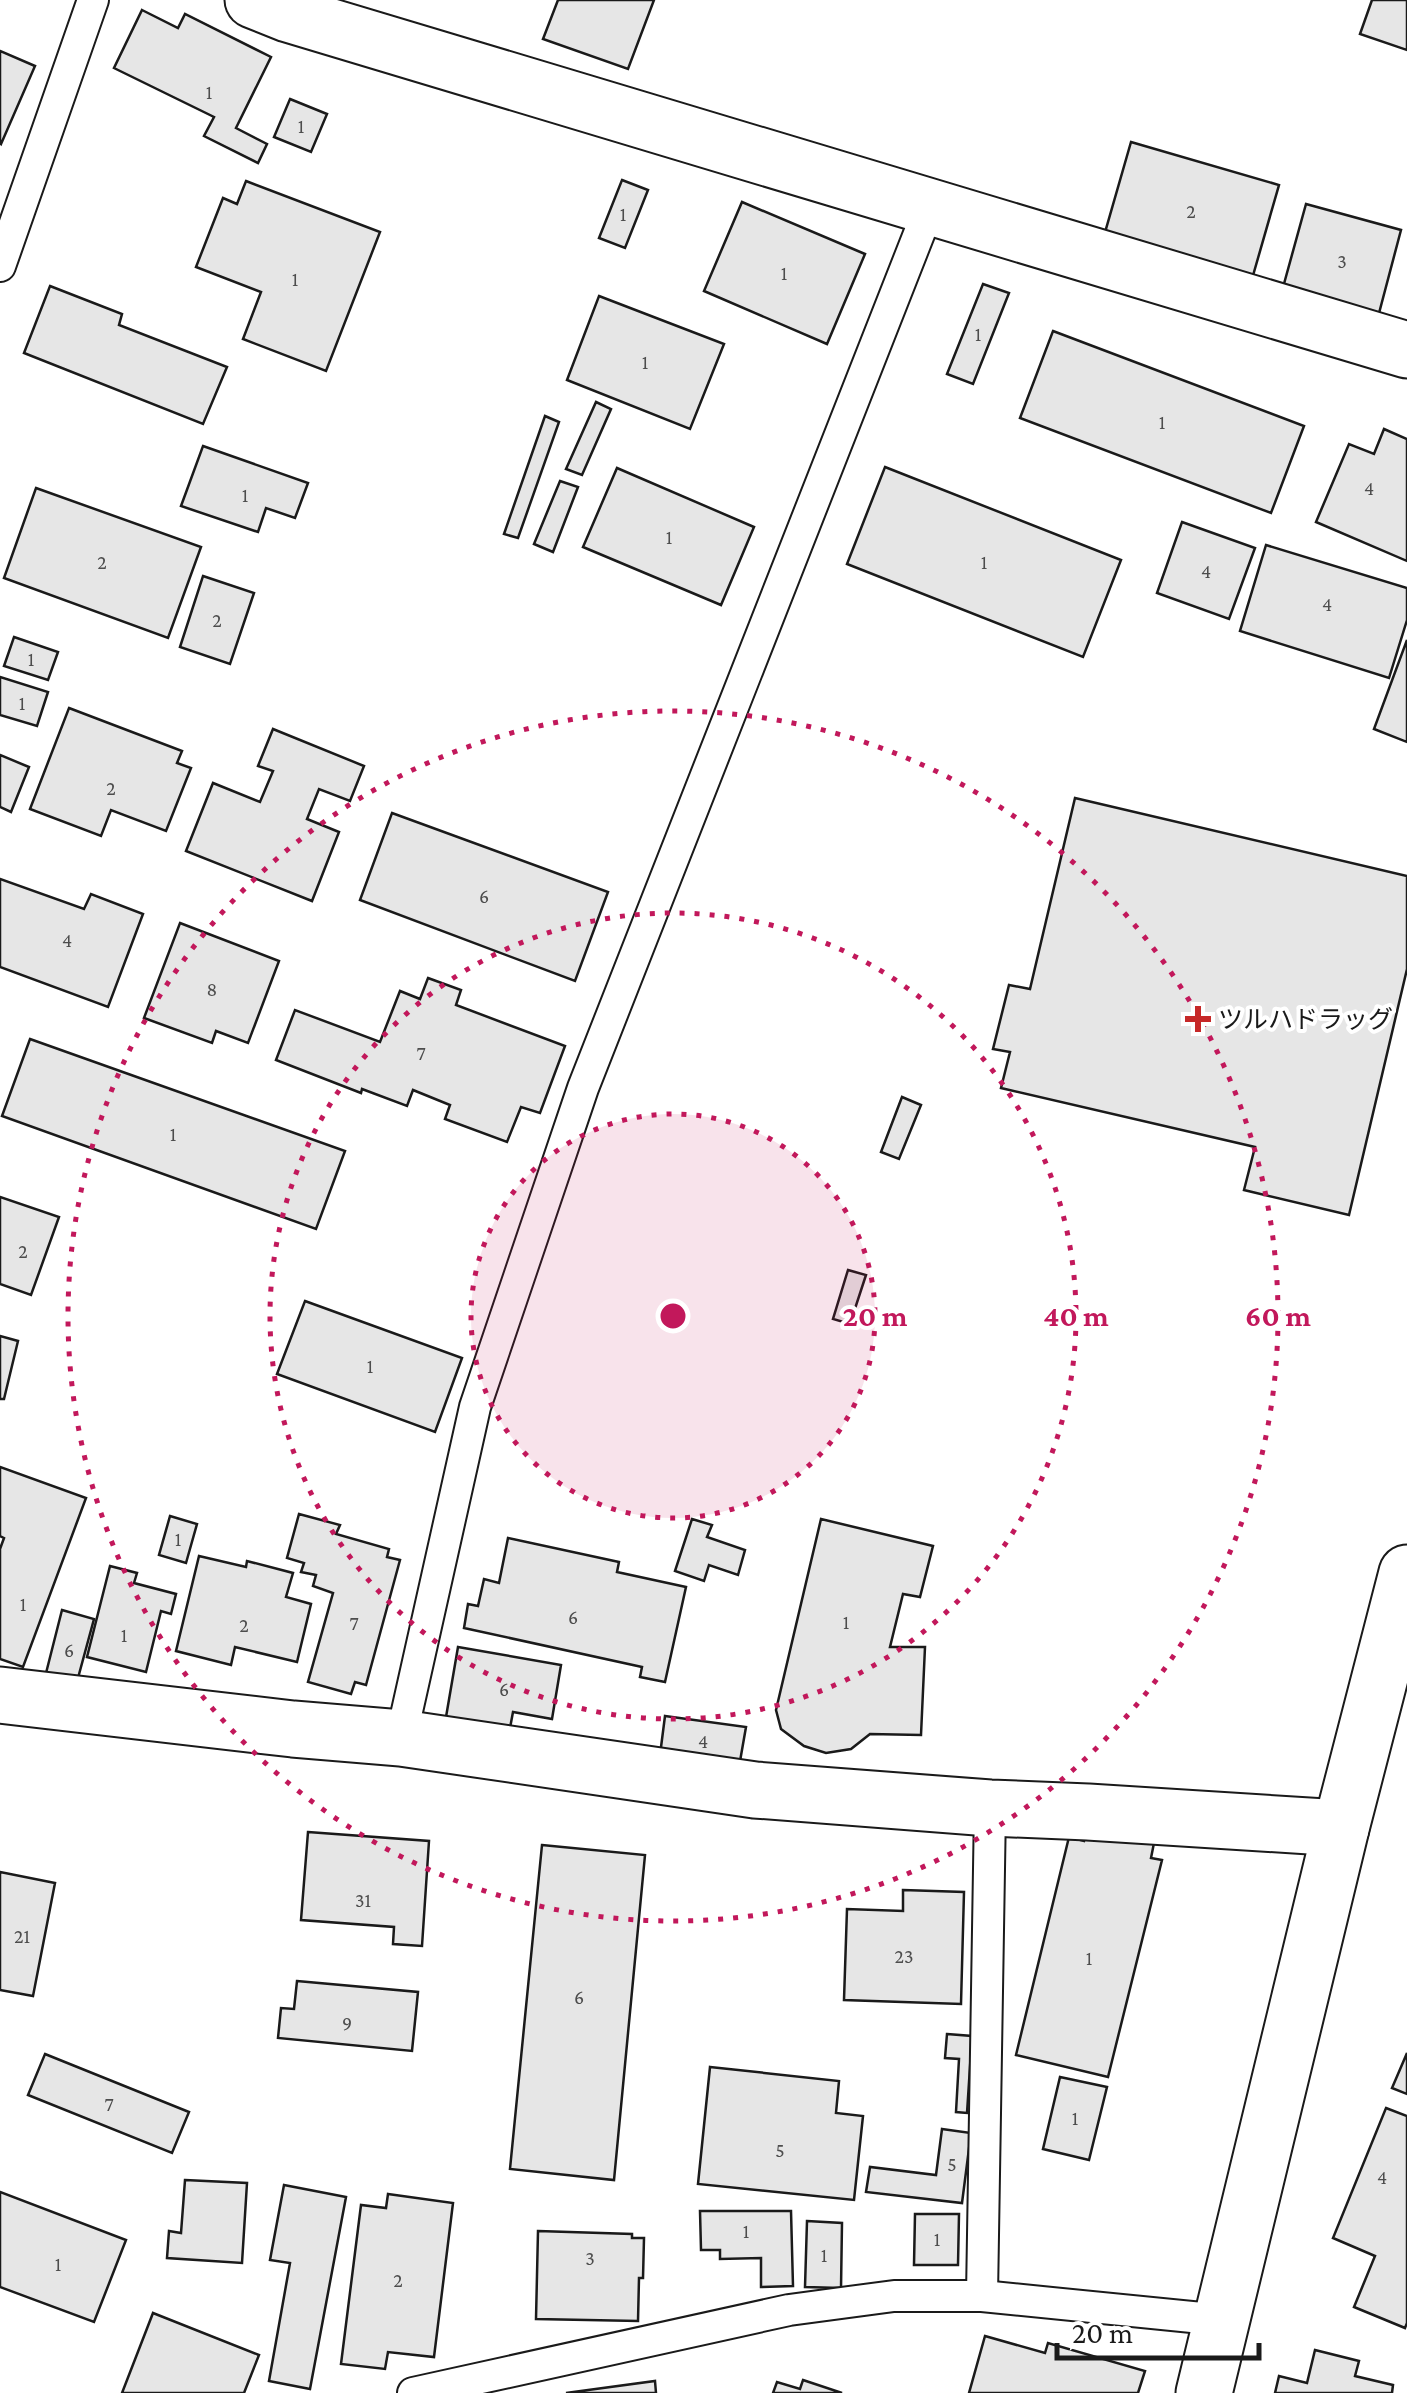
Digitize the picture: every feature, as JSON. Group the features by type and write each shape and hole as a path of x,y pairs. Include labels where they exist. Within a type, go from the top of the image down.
{"street":[{"path":"278,5 1407,350"},
{"path":"1204,2393 1340,1828 1407,1573"},
{"path":"0,1695 401,1738 754,1790 1340,1828"}],"lane":[{"path":"0,266 92,0"},
{"path":"401,1738 475,1407 583,1088 930,206"},
{"path":"982,2296 990,1808"},
{"path":"414,2393 789,2310 894,2296 982,2296 1222,2320"}],"building":[{"path":"558,0 654,0 628,69 543,39"},
{"path":"1372,0 1407,0 1407,50 1360,34"},
{"path":"142,10 178,28 185,14 271,57 236,128 267,144 258,163 204,136 214,117 114,68"},
{"path":"0,51 35,66 1,144 0,143"},
{"path":"290,99 327,114 311,152 274,137"},
{"path":"1131,142 1279,185 1252,279 1104,236"},
{"path":"622,180 648,190 625,248 599,238"},
{"path":"246,181 380,232 326,371 243,339 261,292 196,267 223,198 237,204"},
{"path":"742,202 865,254 827,344 704,291"},
{"path":"1306,204 1401,230 1378,317 1282,291"},
{"path":"983,284 1009,293 973,384 947,374"},
{"path":"50,286 122,314 119,325 227,367 203,424 24,353"},
{"path":"599,296 724,344 690,429 567,380"},
{"path":"1053,331 1304,426 1271,513 1020,418"},
{"path":"596,402 611,409 582,475 566,469"},
{"path":"545,416 559,422 518,538 504,534"},
{"path":"1384,429 1407,439 1407,561 1316,522 1349,444 1374,454"},
{"path":"203,446 308,483 295,518 266,508 258,532 181,506"},
{"path":"885,467 1121,560 1083,657 847,564"},
{"path":"617,468 754,527 721,605 583,547"},
{"path":"560,481 578,487 553,552 534,544"},
{"path":"36,488 201,547 168,638 4,578"},
{"path":"1182,522 1255,548 1229,619 1157,593"},
{"path":"1266,545 1407,588 1407,620 1389,678 1240,631"},
{"path":"203,576 254,593 230,664 180,647"},
{"path":"14,637 58,652 48,680 4,666"},
{"path":"1407,640 1407,742 1374,729"},
{"path":"0,677 48,692 37,726 0,715"},
{"path":"69,708 182,751 177,763 191,768 166,831 111,810 101,836 30,809"},
{"path":"273,729 364,766 350,801 319,789 307,819 339,832 312,901 186,851 213,783 260,802 273,771 258,766"},
{"path":"0,755 29,767 11,812 0,807"},
{"name":"ツルハドラッグ","path":"1075,798 1407,876 1407,969 1349,1215 1244,1190 1255,1147 1001,1088 1010,1052 993,1049 1009,985 1030,989"},
{"path":"392,813 608,892 575,981 360,900"},
{"path":"0,879 84,909 91,894 143,914 108,1007 0,967"},
{"path":"180,923 279,961 248,1043 216,1031 212,1043 144,1018"},
{"path":"428,978 461,990 456,1005 565,1046 540,1113 521,1107 507,1142 445,1119 450,1105 413,1090 407,1106 276,1060 295,1010 380,1042 400,991 420,999"},
{"path":"30,1039 345,1151 316,1229 2,1116"},
{"path":"902,1097 921,1105 899,1159 881,1152"},
{"path":"0,1197 59,1217 31,1295 0,1284"},
{"path":"848,1270 866,1275 850,1324 833,1319"},
{"path":"305,1301 462,1358 435,1432 277,1374"},
{"path":"0,1336 18,1341 4,1399 0,1399"},
{"path":"0,1467 86,1498 23,1667 0,1659 0,1549 4,1538 0,1536"},
{"path":"299,1514 340,1525 336,1534 389,1549 387,1557 400,1560 366,1685 355,1682 351,1694 308,1682 333,1593 313,1586 316,1575 301,1572 304,1563 287,1558"},
{"path":"170,1516 197,1524 186,1563 159,1555"},
{"path":"692,1519 712,1525 707,1537 745,1550 738,1575 709,1565 704,1581 675,1571"},
{"path":"821,1519 933,1546 920,1597 903,1594 890,1647 925,1647 921,1735 870,1734 851,1749 826,1753 804,1746 781,1729 776,1710"},
{"path":"508,1538 619,1562 617,1572 686,1587 665,1682 640,1677 642,1667 464,1628 468,1604 478,1606 484,1579 499,1583"},
{"path":"199,1556 246,1567 247,1561 293,1573 286,1597 311,1604 297,1662 235,1647 231,1665 176,1651"},
{"path":"110,1566 137,1573 134,1583 176,1594 171,1614 161,1611 146,1672 87,1657"},
{"path":"62,1610 94,1619 75,1689 44,1681"},
{"path":"458,1647 561,1665 552,1719 513,1712 510,1728 446,1717"},
{"path":"665,1716 746,1727 739,1767 660,1755"},
{"path":"1087,1826 1154,1843 1151,1858 1162,1860 1108,2077 1016,2055 1069,1837 1084,1841"},
{"path":"308,1832 429,1841 422,1946 393,1944 394,1927 301,1920"},
{"path":"542,1845 645,1855 614,2180 510,2169"},
{"path":"0,1872 55,1883 33,1996 0,1990"},
{"path":"903,1890 964,1892 961,2004 844,2000 847,1909 903,1911"},
{"path":"297,1981 418,1992 412,2051 278,2038 281,2008 294,2009"},
{"path":"947,2034 972,2036 967,2113 956,2112 959,2059 945,2058"},
{"path":"1407,2053 1407,2094 1392,2088"},
{"path":"45,2054 189,2112 172,2153 28,2095"},
{"path":"710,2067 839,2081 836,2113 863,2116 854,2200 698,2184"},
{"path":"1060,2077 1107,2087 1089,2160 1043,2149"},
{"path":"1386,2108 1407,2116 1405,2328 1354,2307 1375,2256 1333,2238"},
{"path":"942,2129 971,2133 962,2203 866,2192 870,2167 936,2175"},
{"path":"185,2180 247,2183 242,2263 167,2258 169,2231 181,2233"},
{"path":"284,2185 346,2197 310,2389 269,2381 290,2263 270,2260"},
{"path":"0,2192 126,2240 94,2322 0,2287"},
{"path":"388,2194 453,2203 434,2357 388,2352 385,2369 341,2364 361,2205 386,2208"},
{"path":"700,2211 791,2211 793,2286 761,2287 761,2258 720,2259 720,2250 701,2250"},
{"path":"915,2214 959,2214 958,2265 914,2265"},
{"path":"807,2221 842,2223 841,2288 805,2287"},
{"path":"538,2231 632,2234 632,2238 644,2238 638,2321 536,2319"},
{"path":"153,2313 259,2355 244,2393 122,2393"},
{"path":"985,2336 1045,2353 1048,2343 1145,2371 1138,2393 969,2393"},
{"path":"1315,2350 1359,2361 1355,2376 1393,2385 1392,2393 1275,2393 1279,2376 1307,2383"},
{"path":"803,2380 842,2393 773,2393 777,2382 800,2389"},
{"path":"655,2381 656,2393 566,2393"}],"place":[{"name":"ツルハドラッグ","path":"1198,1019"}]}
